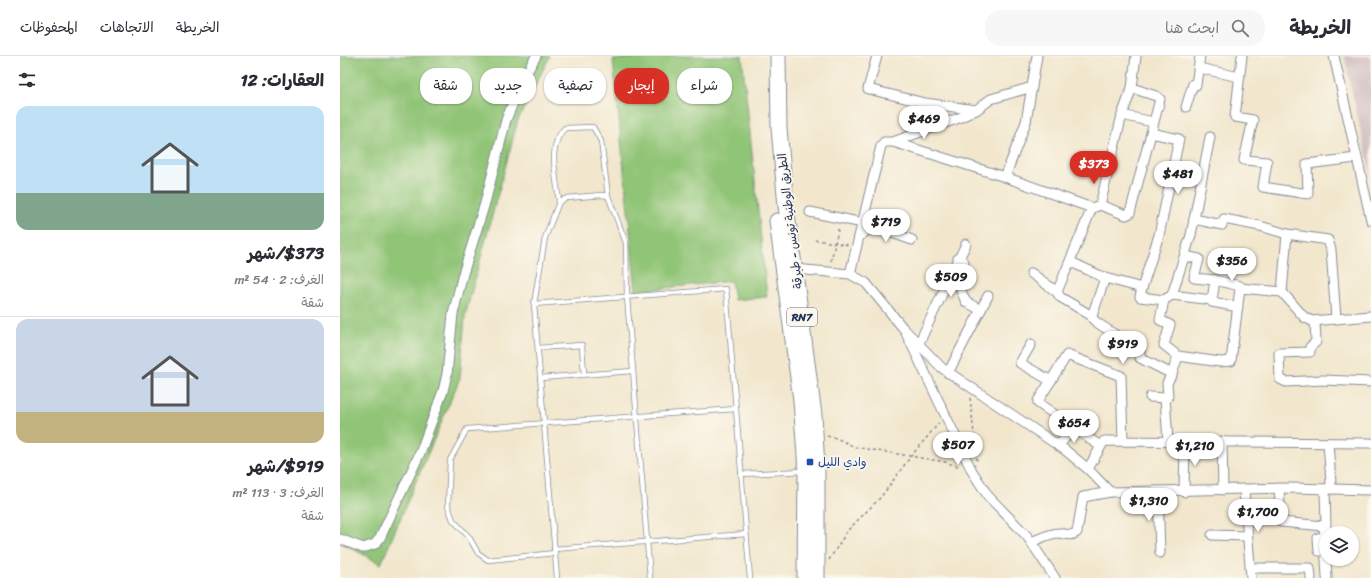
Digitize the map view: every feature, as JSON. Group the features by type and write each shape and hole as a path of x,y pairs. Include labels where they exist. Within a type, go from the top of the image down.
{"main road":[{"name":"الطريق الوطنية تونس - طبرقة","path":"768,56 769,128 773,175 811,470 813,575"},
{"name":"الطريق الوطنية تونس - طبرقة","path":"778,56 779,128 786,206 815,433 811,470"}],"street":[{"path":"340,539 364,548 375,544 380,538 420,453 443,391 456,297 485,203 506,120 522,81 536,56"},
{"path":"877,56 868,89 925,103 976,110"},
{"path":"1005,177 1026,122 1037,56"},
{"path":"1057,292 1096,206 1122,116 1132,88 1136,56"},
{"path":"1186,107 1193,84 1196,85 1200,56"},
{"path":"1242,56 1235,117 1253,120 1244,160 1267,162 1263,187 1308,194 1307,164 1356,158"},
{"path":"1334,56 1371,220"},
{"path":"1198,68 1239,77"},
{"path":"893,142 959,118 976,110 991,99 1032,87"},
{"path":"850,274 881,146 884,142 893,142 1126,215 1130,213 1160,99 1156,96 1132,88"},
{"path":"1122,116 1153,122"},
{"path":"1151,133 1179,138 1159,235 1140,297 1212,300 1212,302 1238,307"},
{"path":"1210,136 1194,219 1185,256 1160,320 1170,325 1164,346 1178,356 1220,362 1231,361 1240,288"},
{"path":"810,212 863,223"},
{"path":"1194,219 1222,225 1224,219 1260,226 1288,234 1328,240 1331,250 1336,319"},
{"path":"858,242 873,226 912,240"},
{"path":"1282,292 1288,234"},
{"path":"919,343 958,258 966,244"},
{"path":"1185,256 1199,259 1194,278 1215,280 1240,286 1240,288 1282,292 1304,317 1315,321 1371,316"},
{"path":"958,258 964,262 961,292 966,302 981,310"},
{"path":"1071,262 1105,278 1142,288"},
{"path":"795,269 850,274 866,283 904,328 942,368 1058,446 1088,469 1110,492"},
{"path":"1031,273 1057,292 1060,297 1092,316 1096,322 1140,351 1140,358 1172,374"},
{"path":"1092,316 1105,278"},
{"path":"1212,300 1215,280"},
{"path":"948,373 988,296"},
{"path":"1315,321 1316,342 1310,347 1310,352 1279,353 1280,379 1286,382 1323,380 1371,382"},
{"path":"904,328 972,472 988,496 1031,542 1055,578"},
{"path":"1031,344 1020,363 1050,381"},
{"path":"1100,446 1038,404 1050,381 1067,355 1121,376 1123,441"},
{"path":"1168,441 1165,398 1168,397 1167,383 1172,374 1178,356"},
{"path":"1150,397 1165,398"},
{"path":"1058,446 1073,429"},
{"path":"1088,469 1104,441 1371,443"},
{"path":"1184,492 1185,441"},
{"path":"1222,441 1223,490"},
{"path":"1326,526 1328,489 1331,470 1329,466 1328,443"},
{"path":"1031,542 1057,533 1075,534 1077,532 1083,497 1110,492 1184,492 1278,488 1371,490"},
{"path":"1278,488 1281,522 1324,526"},
{"path":"1244,490 1251,578"},
{"path":"1158,491 1160,553"},
{"path":"1212,535 1247,536"},
{"path":"1319,538 1319,551"},
{"path":"1326,566 1327,578"},
{"path":"1250,568 1310,568 1311,578"}],"lane":[{"path":"557,578 534,304 545,238 559,202 554,149 557,135 565,128 593,127 601,141 608,196 626,242 627,297 650,578"},
{"path":"559,202 567,198 602,195 608,196"},
{"path":"534,304 726,289 750,578"},
{"path":"538,348 582,345 584,374"},
{"path":"540,378 633,371"},
{"path":"736,409 467,429 450,460 448,506 453,520 469,537 478,553 488,560 554,551 746,534"},
{"path":"741,474 811,470"}],"path":[{"path":"831,261 840,223"},
{"path":"815,240 835,243 858,242"},
{"path":"815,433 836,438 855,447 945,462 972,472 977,460 969,386"},
{"path":"813,575 834,554 848,530 881,497 911,456 945,415"}],"shaded area":[{"path":"1344,56 1371,56 1371,177"}],"green space":[{"path":"340,56 550,56 536,84 536,68 480,68 480,104 526,104 518,120 465,316 460,378 381,564 340,542"},
{"path":"650,56 742,56 767,297 734,300 731,281 636,291 617,104 669,104 669,68 614,68 614,70 613,60"}],"place":[{"name":"وادي الليل","path":"810,462"}]}
